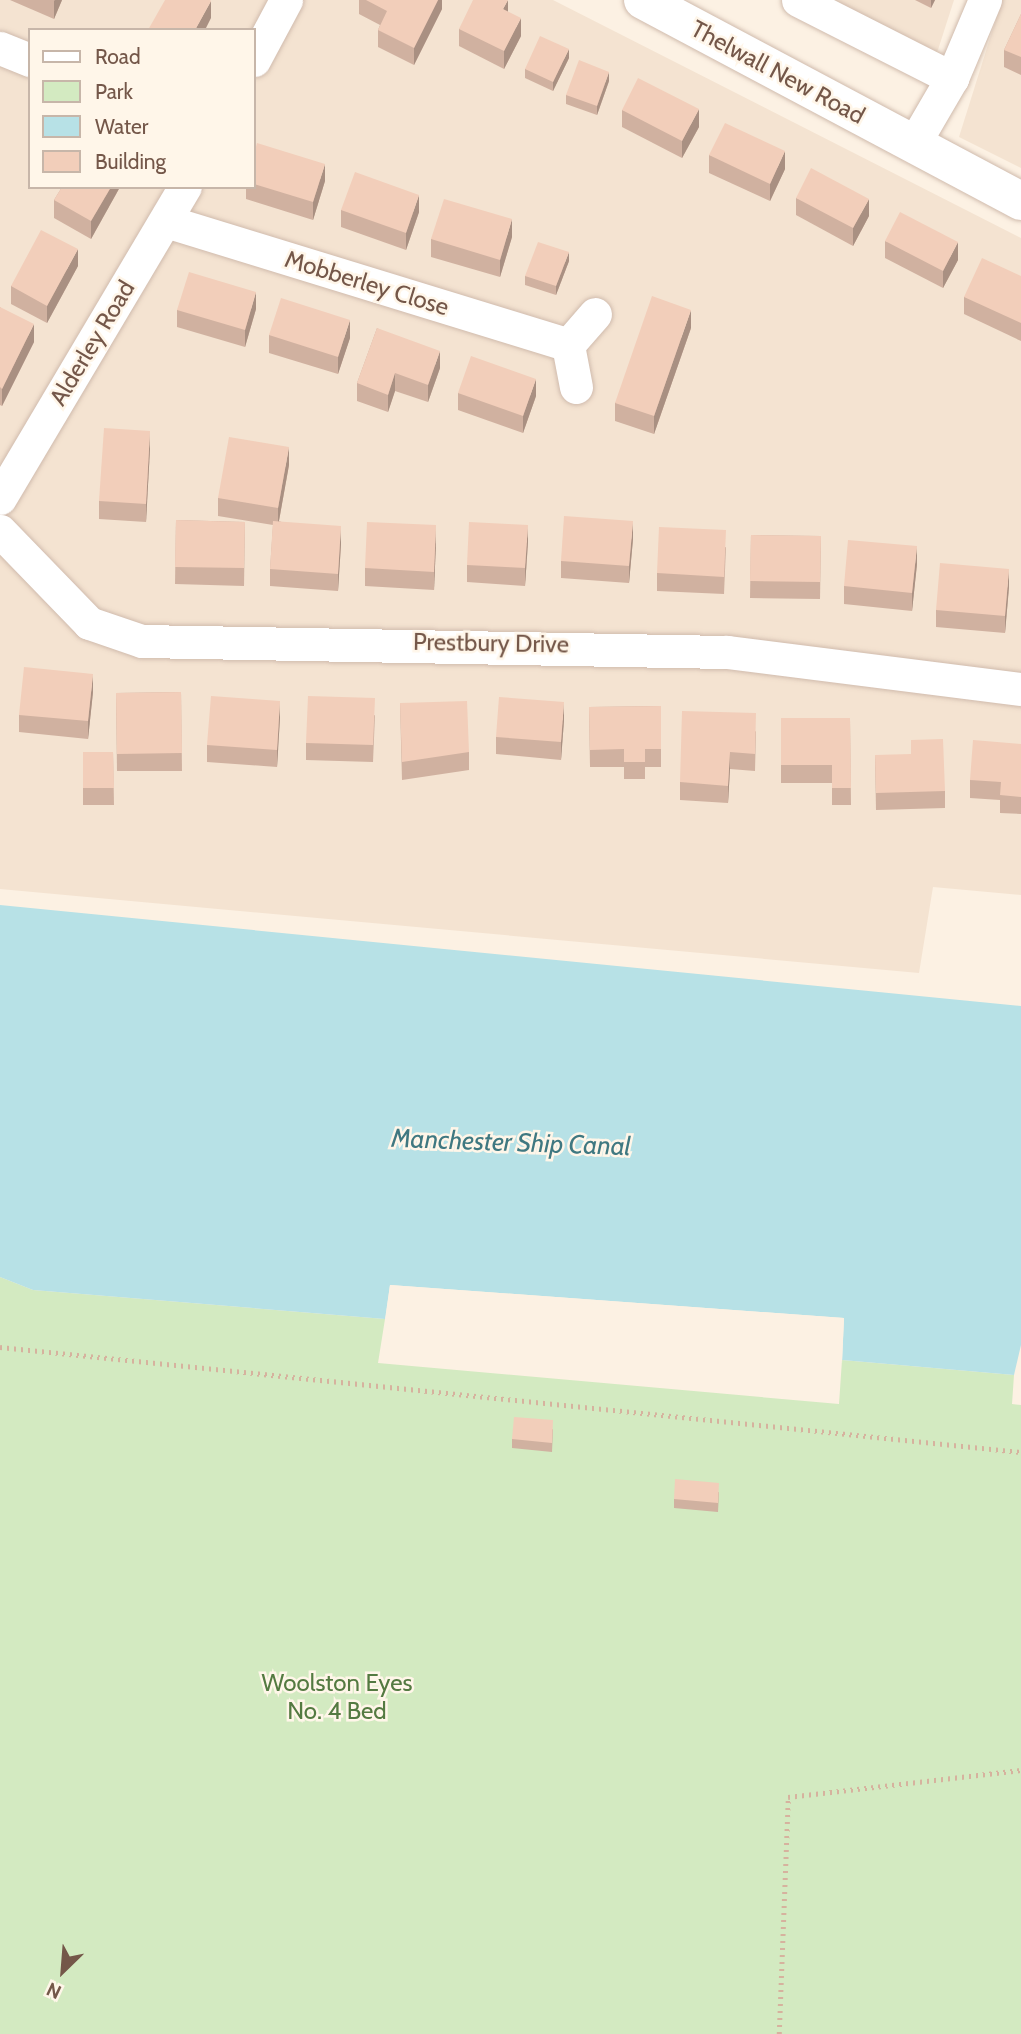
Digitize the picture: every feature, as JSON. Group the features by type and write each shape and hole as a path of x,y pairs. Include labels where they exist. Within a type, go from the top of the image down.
{"main road":[{"name":"Thelwall New Road","path":"643,0 1021,201"}],"street":[{"path":"256,56 286,0"},
{"path":"798,0 952,78"},
{"path":"913,145 952,78 985,0"},
{"path":"0,48 28,59"},
{"name":"Alderley Road","path":"0,498 184,189"},
{"name":"Mobberley Close","path":"166,221 568,345"},
{"path":"576,387 568,345 595,314"},
{"name":"Prestbury Drive","path":"0,531 89,623 142,641 727,652 1021,688"}],"path":[{"path":"0,1347 1021,1452"},
{"path":"779,2034 788,1797 1021,1770"}],"shaded area":[{"path":"0,0 553,0 1021,238 1021,895 933,887 919,973 0,889"},
{"path":"824,0 954,0 935,59"},
{"path":"1002,0 1021,0 1021,168 959,137"}],"green space":[{"name":"Woolston Eyes No. 4 Bed","path":"0,1277 33,1290 385,1319 378,1363 839,1404 842,1360 1014,1375 1012,1404 1021,1405 1021,2034 0,2034"}],"water":[{"name":"Manchester Ship Canal","path":"0,905 1021,1006 1021,1345 1014,1375 842,1360 844,1318 390,1285 385,1319 33,1290 0,1277"}],"pier":[{"path":"390,1285 844,1318 842,1364 840,1321 393,1289 385,1322"}],"building":[{"path":"165,0 211,1 196,28 149,28"},
{"path":"366,0 438,0 414,48 378,30 387,11"},
{"path":"473,0 508,0 503,9 521,18 504,51 459,29"},
{"path":"1021,14 1021,57 1004,50"},
{"path":"540,36 569,49 553,82 525,69"},
{"path":"579,60 609,72 597,106 566,95"},
{"path":"638,78 699,109 682,141 622,110"},
{"path":"725,123 785,151 770,184 709,155"},
{"path":"257,143 325,164 313,202 256,185"},
{"path":"811,168 869,199 853,228 796,198"},
{"path":"355,172 419,195 406,233 341,210"},
{"path":"61,189 110,189 91,221 54,200"},
{"path":"444,199 512,219 500,260 431,239"},
{"path":"900,212 958,242 943,271 885,241"},
{"path":"41,230 78,249 47,306 11,286"},
{"path":"538,242 569,252 556,286 525,276"},
{"path":"982,258 1021,276 1021,323 964,297"},
{"path":"189,272 256,292 245,330 177,310"},
{"path":"652,296 691,310 654,416 615,403"},
{"path":"281,298 350,320 338,357 269,335"},
{"path":"0,307 34,324 2,389 0,387"},
{"path":"377,328 440,351 428,385 395,373 388,395 357,383"},
{"path":"471,356 536,379 523,416 458,393"},
{"path":"104,428 150,431 146,504 99,501"},
{"path":"229,437 289,447 278,508 218,498"},
{"path":"564,516 633,521 629,566 561,561"},
{"path":"176,520 245,522 244,568 175,567"},
{"path":"273,521 341,526 338,574 270,569"},
{"path":"367,522 436,525 434,572 365,568"},
{"path":"469,522 528,525 525,568 467,565"},
{"path":"659,527 726,530 724,577 657,573"},
{"path":"751,535 821,536 820,582 750,581"},
{"path":"848,540 917,546 912,593 844,586"},
{"path":"940,563 1009,569 1005,616 936,610"},
{"path":"24,667 93,674 88,721 19,715"},
{"path":"181,692 182,753 117,754 116,693"},
{"path":"211,696 280,701 277,750 207,745"},
{"path":"308,696 375,698 373,745 306,743"},
{"path":"499,697 564,702 561,742 496,737"},
{"path":"467,701 469,752 402,762 400,703"},
{"path":"661,706 661,749 645,749 645,762 624,762 624,749 590,750 589,707"},
{"path":"682,711 756,713 755,754 730,752 728,786 680,782"},
{"path":"781,718 850,718 851,788 832,788 832,765 781,765"},
{"path":"943,739 945,791 876,793 875,755 911,754 911,740"},
{"path":"973,740 1021,744 1021,797 1000,795 1001,782 970,780"},
{"path":"83,752 113,752 114,788 83,788"},
{"path":"514,1417 553,1420 552,1443 512,1439"},
{"path":"675,1479 719,1483 718,1503 674,1499"}]}
